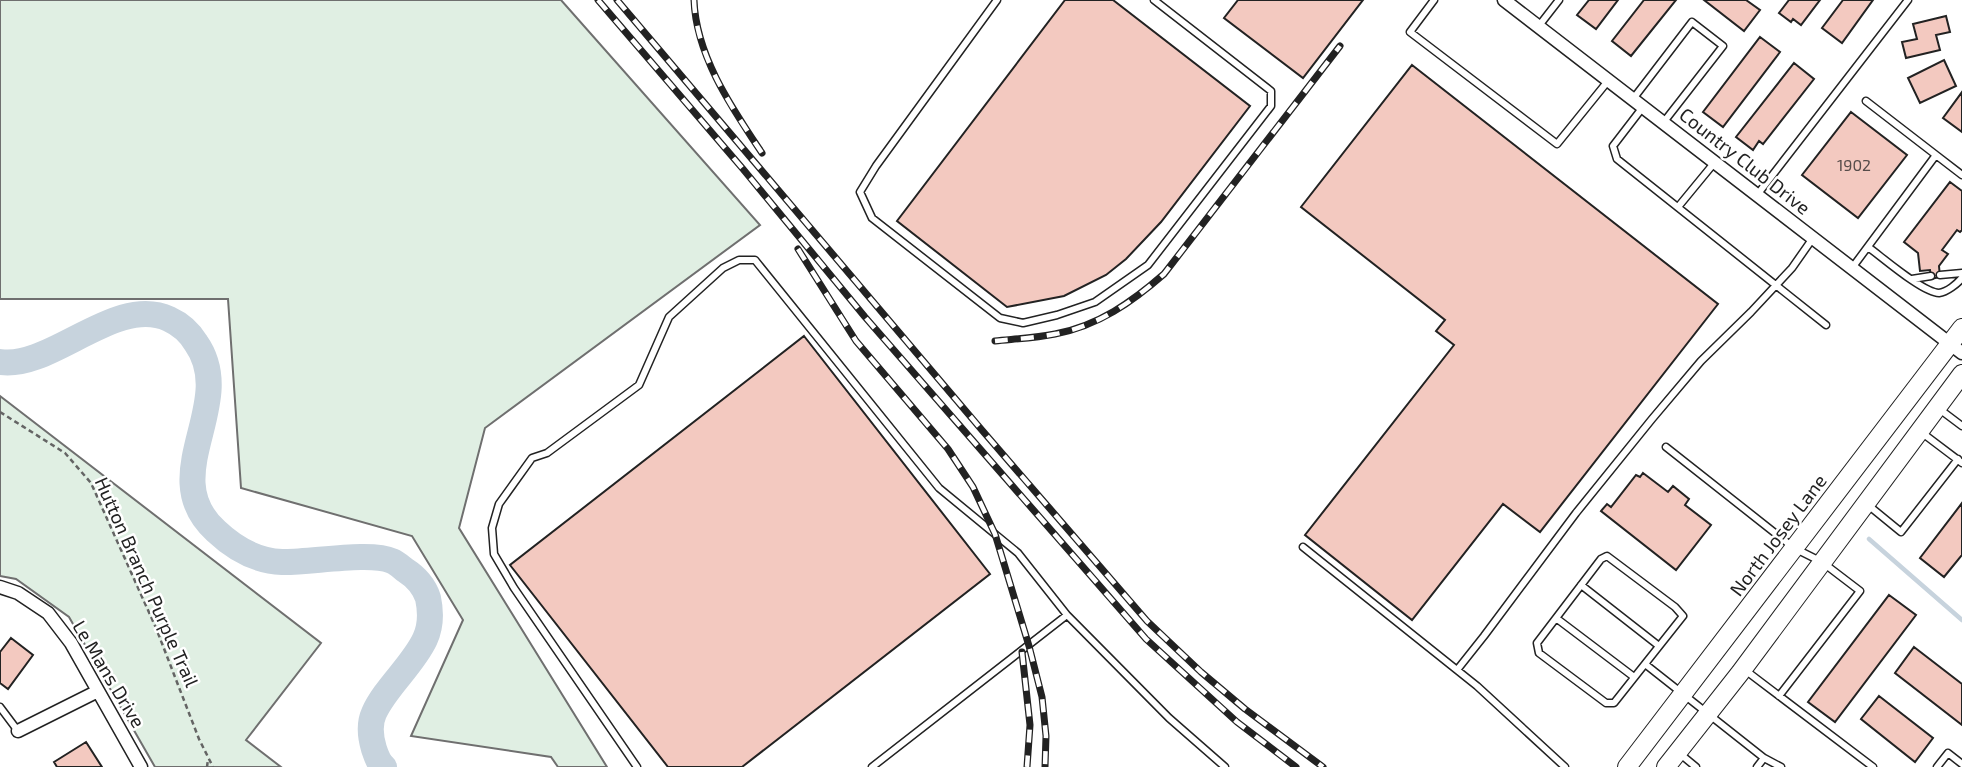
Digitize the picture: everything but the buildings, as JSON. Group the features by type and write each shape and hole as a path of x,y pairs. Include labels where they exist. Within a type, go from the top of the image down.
{"main road":[{"name":"North Josey Lane","path":"1627,767 1794,548 1956,348 1962,328"},
{"path":"1666,767 1744,668 1962,374"}],"street":[{"name":"Country Club Drive","path":"1504,0 1956,348"},
{"name":"Le Mans Drive","path":"0,587 18,593 48,613 71,643 141,767"},
{"path":"18,731 98,691"}],"lane":[{"path":"997,0 860,192 872,218 1000,318 1023,323 1095,302 1148,265 1271,106 1271,92 1154,0"},
{"path":"1434,0 1410,32 1557,144 1608,80"},
{"path":"1538,27 1559,0"},
{"path":"1757,195 1908,0"},
{"path":"1663,123 1723,46 1692,22 1613,146 1617,159 1826,325"},
{"path":"1866,101 1962,175"},
{"path":"1852,268 1936,155"},
{"path":"1678,207 1715,162"},
{"path":"1457,670 1576,513 1652,419 1702,360 1792,268 1813,238"},
{"path":"1868,247 1927,290 1940,293 1957,284 1962,275 1940,275"},
{"path":"637,767 514,589 494,554 492,528 499,504 532,458 547,453 639,384 669,317 723,268 739,260 755,260 939,488 1018,553 1067,615 1169,718 1225,767"},
{"path":"1912,279 1931,276"},
{"path":"1937,407 1962,426"},
{"path":"1865,503 1901,532 1960,461 1920,431"},
{"path":"1666,447 1794,548 1822,562 1860,591 1780,696"},
{"path":"1303,547 1477,686 1565,767"},
{"path":"1608,556 1683,615 1614,703 1606,704 1539,653 1537,643 1581,585 1601,559 1608,556"},
{"path":"1581,585 1659,646"},
{"path":"872,767 1067,615"},
{"path":"1556,618 1634,677"},
{"path":"1645,664 1764,758 1781,767"},
{"path":"1744,668 1873,767"},
{"path":"0,707 18,731"},
{"path":"1678,752 1696,767"},
{"path":"1937,767 1948,753 1962,764"},
{"path":"1757,767 1764,758"}],"path":[{"name":"Hutton Branch Purple Trail","path":"0,412 65,453 91,483 156,628 213,767"},
{"name":"Hutton Branch Purple Trail","path":"207,767 208,759"}],"green space":[{"path":"0,0 561,0 760,225 485,428 459,528 607,767 558,767 551,757 411,736 463,620 412,536 241,488 228,299 0,299"},
{"path":"0,396 321,643 246,740 281,767 155,767 69,617 16,579 0,576"}],"waterway":[{"path":"0,362 20,361 40,355 127,316 149,314 169,319 188,332 207,366 209,390 194,463 193,487 199,509 216,531 246,553 273,561 382,558 399,565 416,579 426,594 430,619 425,639 372,717 373,745 384,767"},
{"path":"1869,539 1962,620"}],"railway":[{"path":"598,0 865,317 1146,639 1237,722 1296,767"},
{"path":"617,0 1147,621 1245,709 1323,767"},
{"path":"694,0 696,21 708,61 728,100 762,153"},
{"path":"995,341 1047,335 1086,325 1114,312 1164,274 1340,46"},
{"path":"798,249 856,341 948,449 973,487 995,534 1029,646 1042,697 1046,736 1045,767"},
{"path":"1022,652 1030,725 1027,767"}]}
